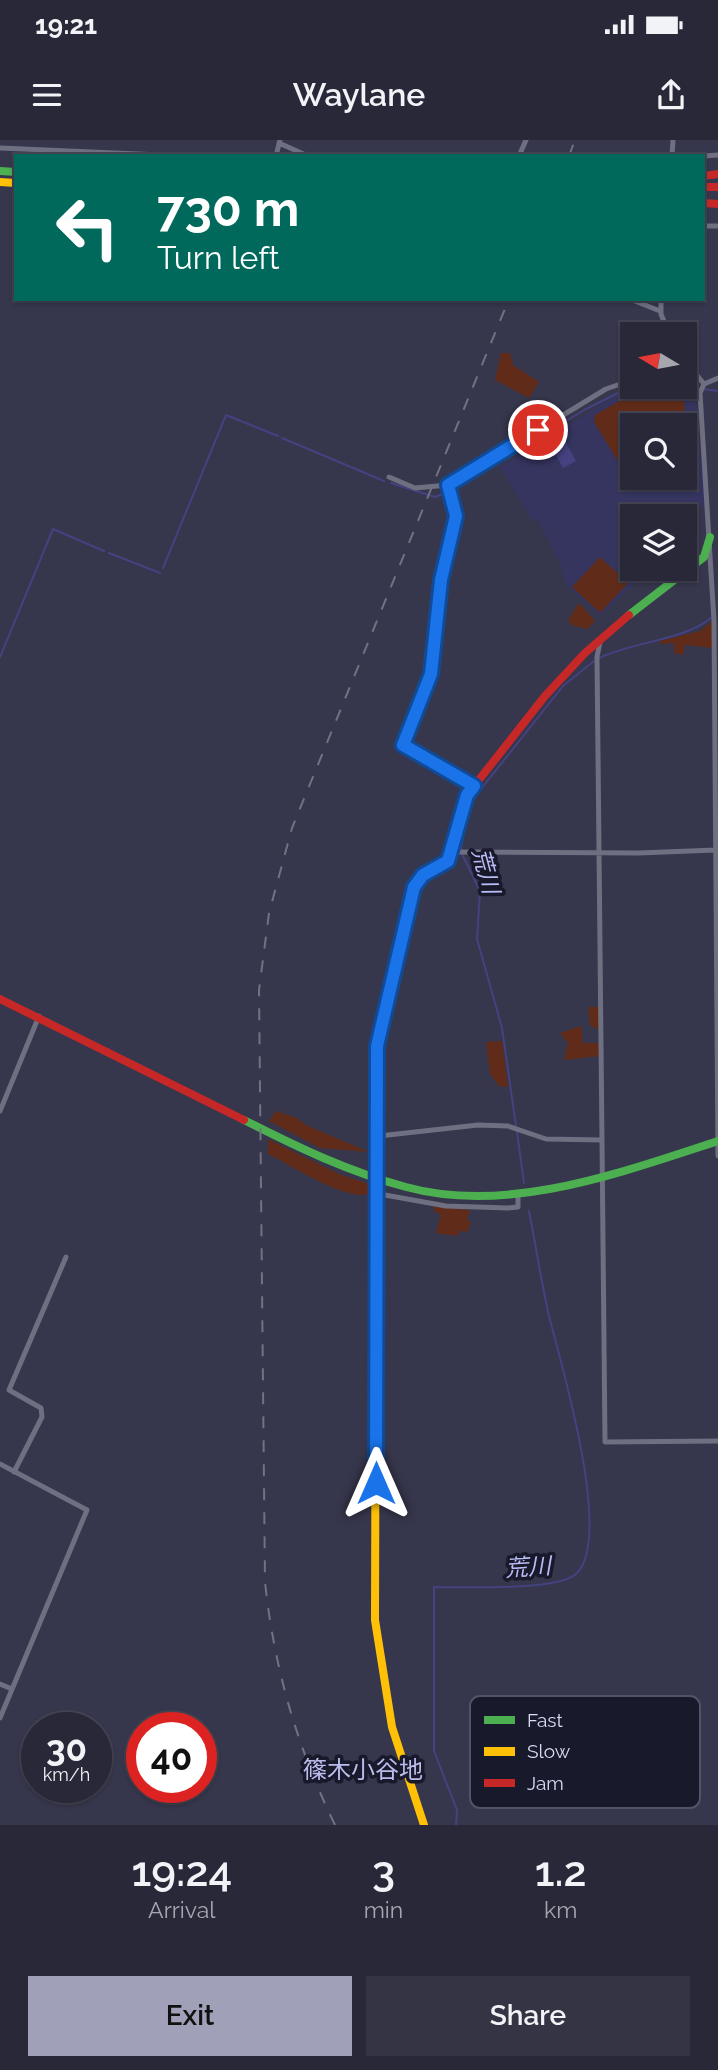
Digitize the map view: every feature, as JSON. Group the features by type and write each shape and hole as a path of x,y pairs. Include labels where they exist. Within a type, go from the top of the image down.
{"main road":[{"path":"424,1825 392,1727 375,1620 379,1200 377,1046 411,898 418,880 458,852 467,795 553,687 585,653 661,588 705,557 710,537"},
{"path":"0,999 39,1016 322,1160 369,1177 446,1194 518,1194 602,1178 717,1141"}],"street":[{"path":"280,141 304,154"},
{"path":"0,148 138,154"},
{"path":"635,301 660,311"},
{"path":"661,301 660,311 664,322"},
{"path":"697,376 703,385"},
{"path":"718,378 703,385 700,393 715,597 712,609 717,831 718,1156"},
{"path":"389,477 415,488 449,486 606,389 620,384"},
{"path":"449,486 456,516 441,580 431,674 403,745 474,786"},
{"path":"600,642 599,853 606,1442 718,1441"},
{"path":"458,852 599,853 715,849"},
{"path":"0,1111 39,1016"},
{"path":"379,1136 478,1125 514,1127 546,1139 602,1140"},
{"path":"379,1200 385,1195 446,1206 508,1208 518,1207 518,1194"},
{"path":"14,1472 43,1417 41,1408 9,1390 65,1257"},
{"path":"0,1464 86,1510 0,1718"},
{"path":"0,1684 12,1689"}],"shaded area":[{"path":"501,353 510,353 513,365 539,382 529,398 495,380"},
{"path":"620,392 620,399 695,399 696,413 620,413 620,490 697,490 697,420 706,506 662,502 620,504 620,581 636,581 600,616 565,584 560,563 538,521 532,520 500,467"},
{"path":"623,399 679,399 684,402 685,413 620,413 620,465 594,422 595,415"},
{"path":"564,439 576,461 563,468 551,446"},
{"path":"600,557 620,576 620,581 628,583 600,613 572,587"},
{"path":"579,603 595,621 587,629 571,625 568,620"},
{"path":"712,621 712,648 685,645 683,655 674,653 674,643 660,644 660,641 700,631"},
{"path":"588,1007 599,1007 600,1027 596,1029 590,1025"},
{"path":"581,1026 583,1043 599,1043 599,1056 564,1060 568,1043 560,1033"},
{"path":"502,1041 508,1087 499,1086 490,1074 486,1042"},
{"path":"276,1111 369,1152 320,1148 269,1121"},
{"path":"268,1139 339,1174 369,1184 372,1193 349,1193 305,1174 268,1154"},
{"path":"434,1206 470,1210 467,1219 471,1223 467,1232 460,1231 457,1236 436,1233 441,1215 434,1211"}],"waterway":[{"path":"697,389 718,391"},
{"path":"391,483 435,497 448,492 586,409 620,392"},
{"path":"163,568 226,415 278,436"},
{"path":"282,438 384,481"},
{"path":"0,657 53,529 104,551"},
{"path":"109,553 160,573"},
{"name":"荒川","path":"599,658 673,636 711,618"},
{"name":"荒川","path":"461,849 467,813 477,794 563,686 594,661"},
{"name":"荒川","path":"462,854 480,891 477,939 502,1028 516,1126"},
{"name":"荒川","path":"517,1132 524,1183"},
{"name":"荒川","path":"456,1825 457,1810 434,1751 434,1587 531,1586 566,1579 576,1574 586,1555 590,1526 581,1450 549,1316 529,1211"}],"railway":[{"path":"570,154 575,140"},
{"path":"335,1825 309,1766 289,1707 274,1645 265,1582 259,990 269,913 292,828 508,301"}],"traffic: fast":[{"path":"0,171 14,172"},
{"path":"629,615 704,557 710,537"},
{"path":"376,1267 377,1046 410,906"},
{"path":"244,1120 364,1174 406,1187 445,1194 484,1196 524,1193 604,1177 718,1141"}],"traffic: slow":[{"path":"0,182 14,183"},
{"path":"376,1267 375,1620 392,1727 424,1825"}],"traffic: jam":[{"path":"705,176 718,174"},
{"path":"705,187 718,187"},
{"path":"705,203 718,204"},
{"path":"410,906 415,890 423,878 448,861 467,795 545,696 585,653 629,615"},
{"path":"0,999 244,1120"}],"district":[{"name":"篠木小谷地","path":"363,1770"}],"route":[{"path":"376,1483 379,1190 377,1046 414,887 423,875 448,861 467,795 474,786 403,745 427,690 431,674 435,617 456,516 448,485 538,430"}]}
